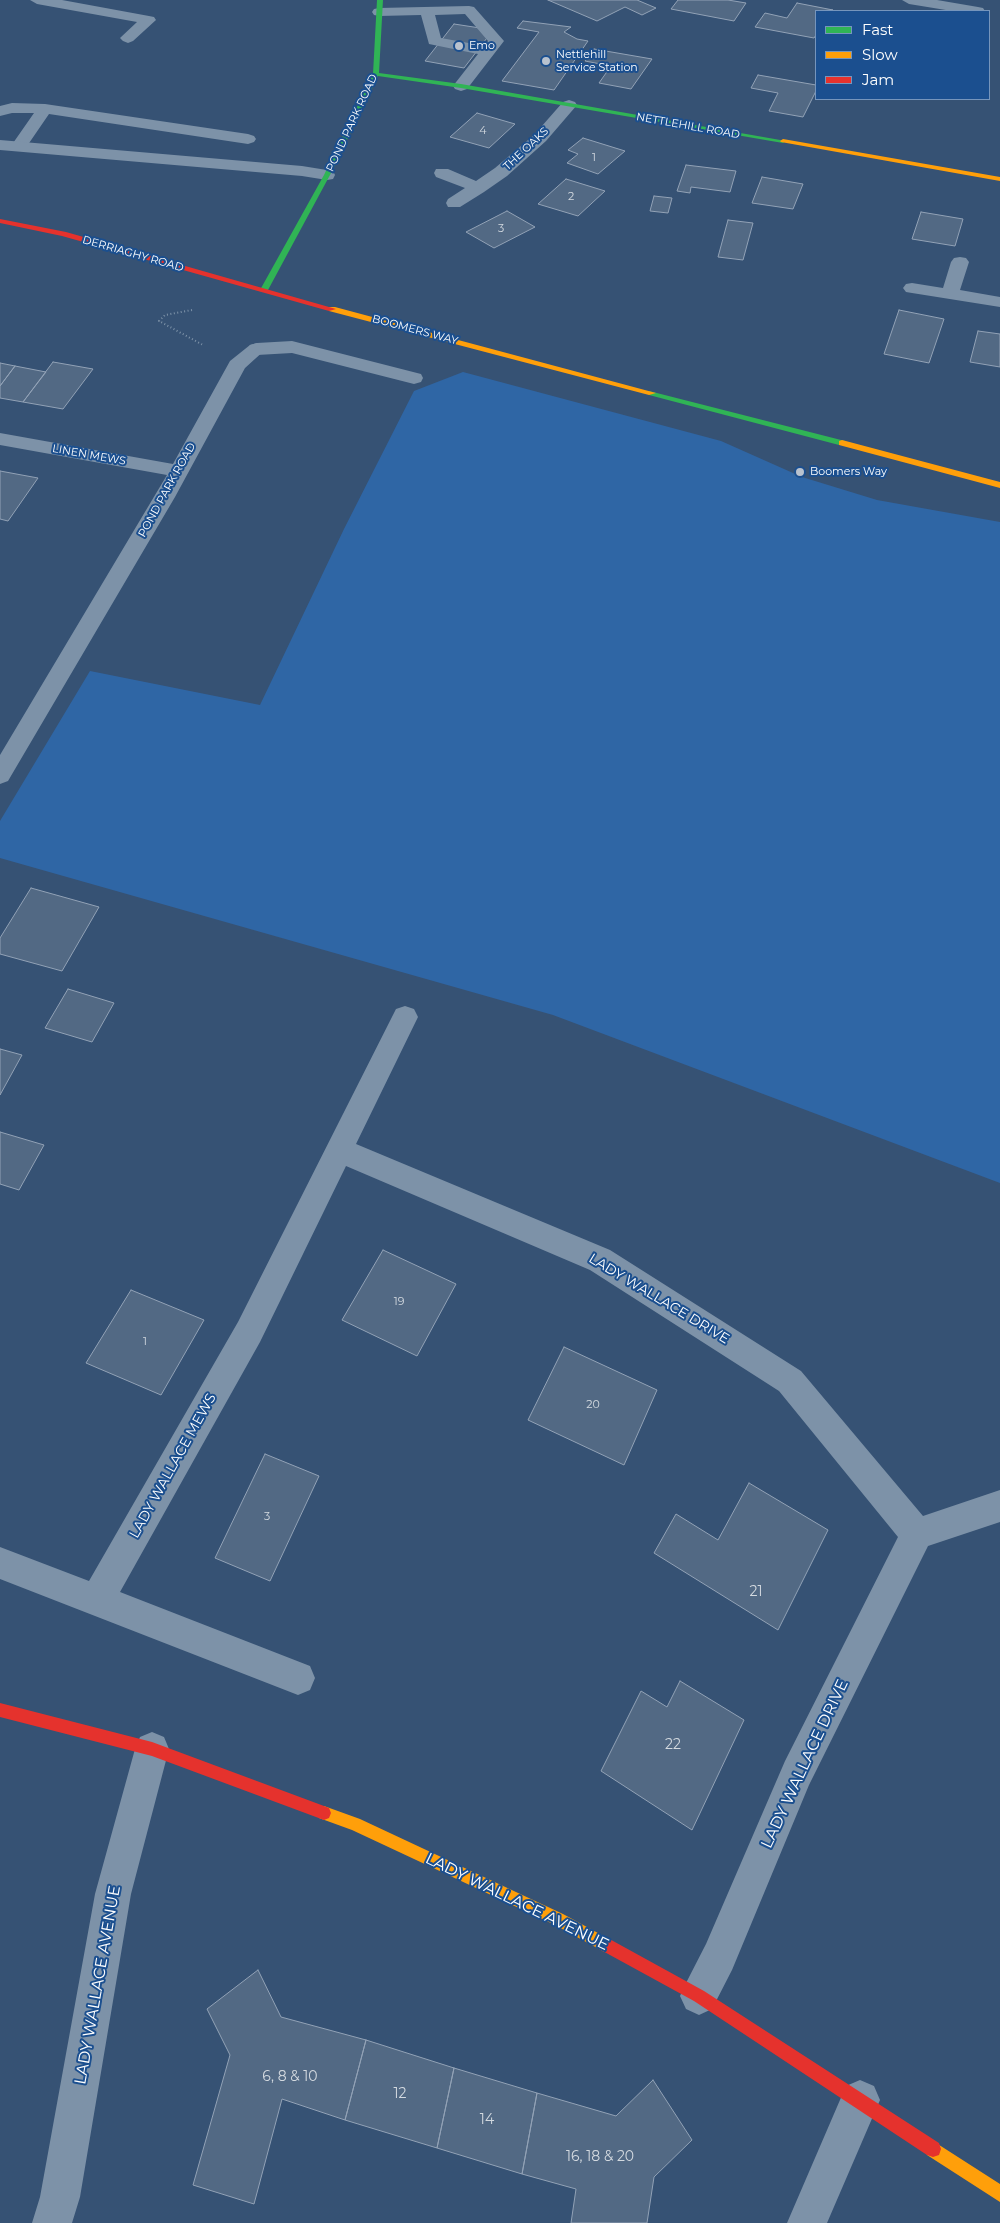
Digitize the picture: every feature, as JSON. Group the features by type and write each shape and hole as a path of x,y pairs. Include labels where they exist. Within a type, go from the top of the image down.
{"main road":[{"name":"POND PARK ROAD","path":"264,290 327,175 376,74 379,6"},
{"name":"NETTLEHILL ROAD","path":"376,74 461,86 1000,179"},
{"name":"DERRIAGHY ROAD","path":"0,221 63,234 264,290"},
{"name":"BOOMERS WAY","path":"264,290 1000,485"},
{"name":"LADY WALLACE AVENUE","path":"0,1710 152,1749 355,1824 558,1918 700,1996 1000,2194"}],"street":[{"path":"37,0 149,20 128,38"},
{"path":"909,0 972,10"},
{"path":"379,6 427,11 469,10 496,41 461,86"},
{"path":"427,11 434,41 489,51"},
{"name":"THE OAKS","path":"454,204 501,172 540,138 570,105"},
{"path":"0,111 12,108 45,109 248,139"},
{"path":"19,146 45,109"},
{"path":"0,145 302,171 327,175"},
{"path":"442,173 478,188"},
{"path":"950,293 960,262"},
{"path":"912,288 1000,302"},
{"name":"POND PARK ROAD","path":"0,775 179,471 237,365 257,349 292,347 414,378"},
{"name":"LINEN MEWS","path":"0,439 179,471"},
{"path":"339,1150 405,1017"},
{"name":"LADY WALLACE MEWS","path":"97,1600 248,1332 339,1150"},
{"name":"LADY WALLACE DRIVE","path":"339,1150 600,1260 790,1381 917,1534 797,1772 719,1957 700,1996"},
{"path":"917,1534 1000,1506"},
{"path":"0,1563 298,1678"},
{"name":"LADY WALLACE AVENUE","path":"52,2223 60,2197 112,1894 152,1749"},
{"path":"807,2223 860,2100"}],"path":[{"path":"237,365 159,321 165,315 223,306 244,285"}],"shaded area":[{"path":"463,372 721,441 802,477 877,500 1000,522 1000,1183 553,1015 0,858 0,821 90,671 260,705 344,529 414,391"}],"building":[{"path":"548,0 637,0 656,8 642,15 625,7 597,21"},
{"path":"678,0 728,0 746,3 734,21 671,9"},
{"path":"797,3 833,10 815,10 814,38 755,27 765,13 787,18"},
{"name":"Nettlehill Service Station","path":"523,21 571,27 564,32 577,39 588,41 554,90 502,81 539,32 517,28"},
{"name":"Emo","path":"454,24 493,30 464,68 425,61"},
{"path":"594,49 652,59 631,89 599,83 611,66 585,61"},
{"path":"758,75 815,85 815,93 803,117 769,111 778,93 751,88"},
{"path":"477,113 515,124 489,148 450,137"},
{"path":"583,138 625,151 598,174 567,163 578,154 568,150"},
{"path":"686,165 736,171 730,192 691,187 690,193 677,191"},
{"path":"762,177 803,184 793,209 752,203"},
{"path":"566,179 605,191 578,216 538,204"},
{"path":"654,196 672,198 668,213 650,211"},
{"path":"507,211 535,227 494,248 466,232"},
{"path":"921,212 963,219 955,246 912,239"},
{"path":"728,220 753,223 743,260 718,257"},
{"path":"899,310 944,319 929,363 884,354"},
{"path":"978,331 1000,334 1000,367 970,362"},
{"path":"53,362 93,369 63,409 23,402"},
{"path":"0,363 15,366 0,386"},
{"path":"15,366 46,372 23,402 0,398 0,386"},
{"path":"0,471 38,478 8,521 0,519"},
{"path":"31,888 99,907 62,971 0,954 0,938"},
{"path":"68,989 114,1003 92,1042 45,1028"},
{"path":"0,1049 22,1055 0,1095"},
{"path":"0,1132 44,1145 19,1190 0,1184"},
{"path":"383,1250 456,1284 417,1356 342,1320"},
{"path":"131,1290 204,1320 161,1395 86,1363"},
{"path":"564,1347 657,1390 624,1465 528,1420"},
{"path":"265,1454 319,1476 270,1581 215,1558"},
{"path":"749,1483 828,1530 778,1630 654,1553 676,1514 718,1540"},
{"path":"680,1681 744,1720 692,1830 601,1771 641,1691 667,1707"},
{"path":"258,1970 281,2017 366,2040 345,2120 282,2099 254,2204 193,2185 230,2055 207,2009"},
{"path":"366,2040 454,2068 437,2148 345,2120"},
{"path":"454,2068 537,2093 522,2174 437,2148"},
{"path":"653,2080 692,2140 654,2177 647,2223 571,2223 576,2189 522,2174 537,2093 616,2116"}],"traffic: fast":[{"path":"264,290 327,175 376,74 380,0"},
{"path":"376,74 461,86 783,141"},
{"path":"652,393 842,443"}],"traffic: slow":[{"path":"783,141 1000,179"},
{"path":"332,309 652,393"},
{"path":"842,443 1000,485"},
{"path":"324,1813 355,1824 558,1919 604,1944"},
{"path":"933,2149 1000,2194"}],"traffic: jam":[{"path":"0,221 63,234 332,309"},
{"path":"0,1710 152,1749 324,1813"},
{"path":"604,1944 699,1996 933,2149"}],"place":[{"name":"Emo","path":"459,46"},
{"name":"Nettlehill Service Station","path":"546,61"},
{"name":"Boomers Way","path":"800,472"}]}
